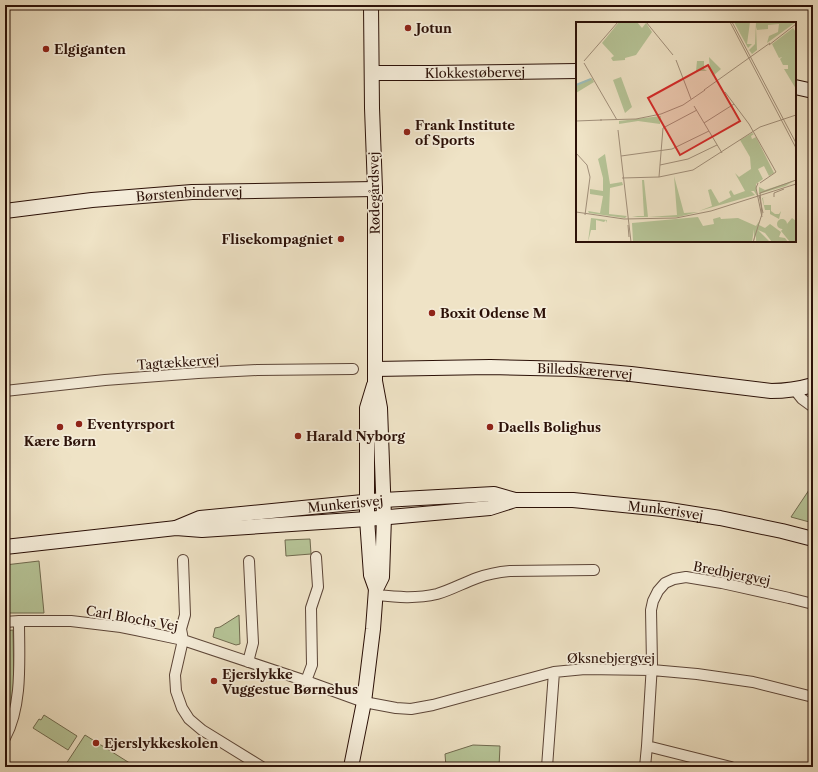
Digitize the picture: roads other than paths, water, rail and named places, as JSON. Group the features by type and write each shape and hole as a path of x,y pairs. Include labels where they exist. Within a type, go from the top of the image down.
{"street":[{"name":"Rødegårdsvej","path":"351,767 364,702 377,589 371,575 376,509 380,408 375,375 375,189 372,108 371,5"},
{"name":"Klokkestøbervej","path":"372,73 576,71"},
{"path":"796,87 813,91"},
{"name":"Børstenbindervej","path":"5,211 100,199 192,192 375,189"},
{"name":"Billedskærervej","path":"375,375 490,367 575,369 638,374 783,391 813,385"},
{"name":"Tagtækkervej","path":"5,391 105,380 198,373 257,370 353,369"},
{"name":"Rødegårdsvej","path":"375,375 368,408 376,509"},
{"path":"794,389 802,399 813,406"},
{"name":"Munkerisvej","path":"5,547 176,528 202,530 258,526 470,496 494,494 515,500 573,500 663,509 728,520 813,539"},
{"name":"Munkerisvej","path":"176,528 200,518 376,509 490,508 515,500"},
{"path":"306,681 312,665 311,608 318,587 316,557"},
{"name":"Carl Blochs Vej","path":"183,560 185,615 181,629 183,640"},
{"path":"248,662 252,644 249,561"},
{"path":"377,589 404,598 437,594 478,578 500,572 594,570"},
{"name":"Bredbjergvej","path":"645,767 652,670 651,610 653,601 658,591 665,583 674,579 686,577 722,583 813,604"},
{"path":"5,738 13,717 18,688 19,621"},
{"name":"Carl Blochs Vej","path":"5,622 71,621 123,627 183,640 364,702"},
{"path":"183,640 175,675 176,691 182,708 189,719 202,730 262,767"},
{"name":"Øksnebjergvej","path":"364,702 396,708 411,709 433,705 554,672 585,669 652,670 697,674 736,679 813,697"},
{"path":"547,767 554,672"},
{"path":"647,746 731,767"}],"place":[{"name":"Jotun","path":"408,28"},
{"name":"Elgiganten","path":"46,49"},
{"name":"Frank Institute of Sports","path":"407,132"},
{"name":"Flisekompagniet","path":"341,239"},
{"name":"Boxit Odense M","path":"432,313"},
{"name":"Eventyrsport","path":"79,424"},
{"name":"Kære Børn","path":"60,427"},
{"name":"Daells Bolighus","path":"490,427"},
{"name":"Harald Nyborg","path":"298,436"},
{"name":"Ejerslykke Vuggestue Børnehus","path":"214,681"},
{"name":"Ejerslykkeskolen","path":"96,743"}]}
